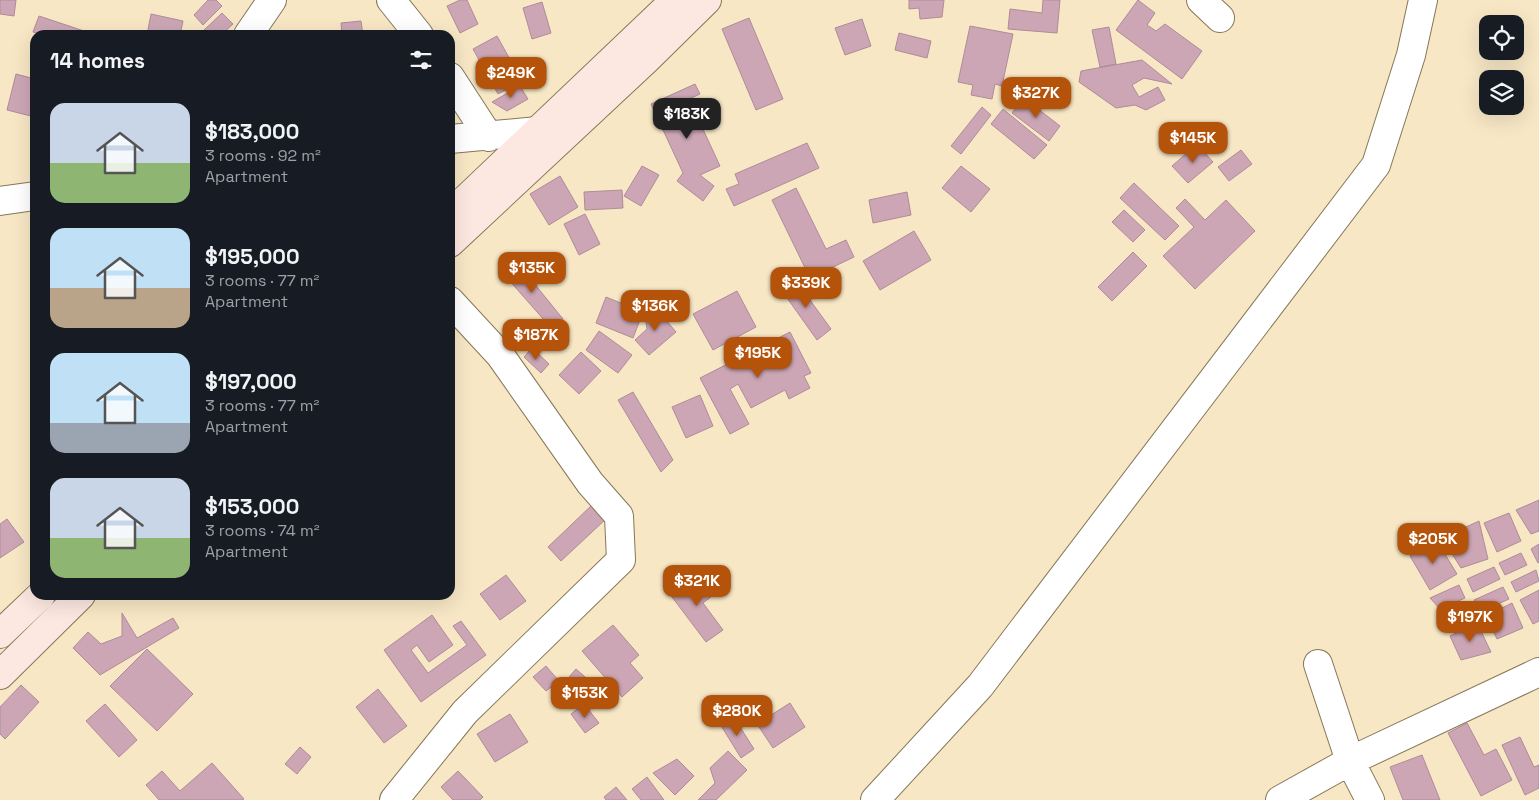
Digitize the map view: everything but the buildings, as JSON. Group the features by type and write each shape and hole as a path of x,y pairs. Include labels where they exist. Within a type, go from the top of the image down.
{"street":[{"path":"251,30 272,0"},
{"path":"391,0 415,30"},
{"path":"455,209 675,0"},
{"path":"455,238 646,60 706,0"},
{"path":"1201,0 1220,18"},
{"path":"875,800 980,686 1376,165 1411,55 1423,0"},
{"path":"455,84 489,137"},
{"path":"455,139 538,131"},
{"path":"0,201 30,197"},
{"path":"394,800 465,712 621,560 619,516 590,483 500,355 455,307"},
{"path":"0,634 37,600"},
{"path":"0,675 77,600"},
{"path":"1318,664 1350,761 1370,800"},
{"path":"1280,800 1350,761 1539,672"}]}
